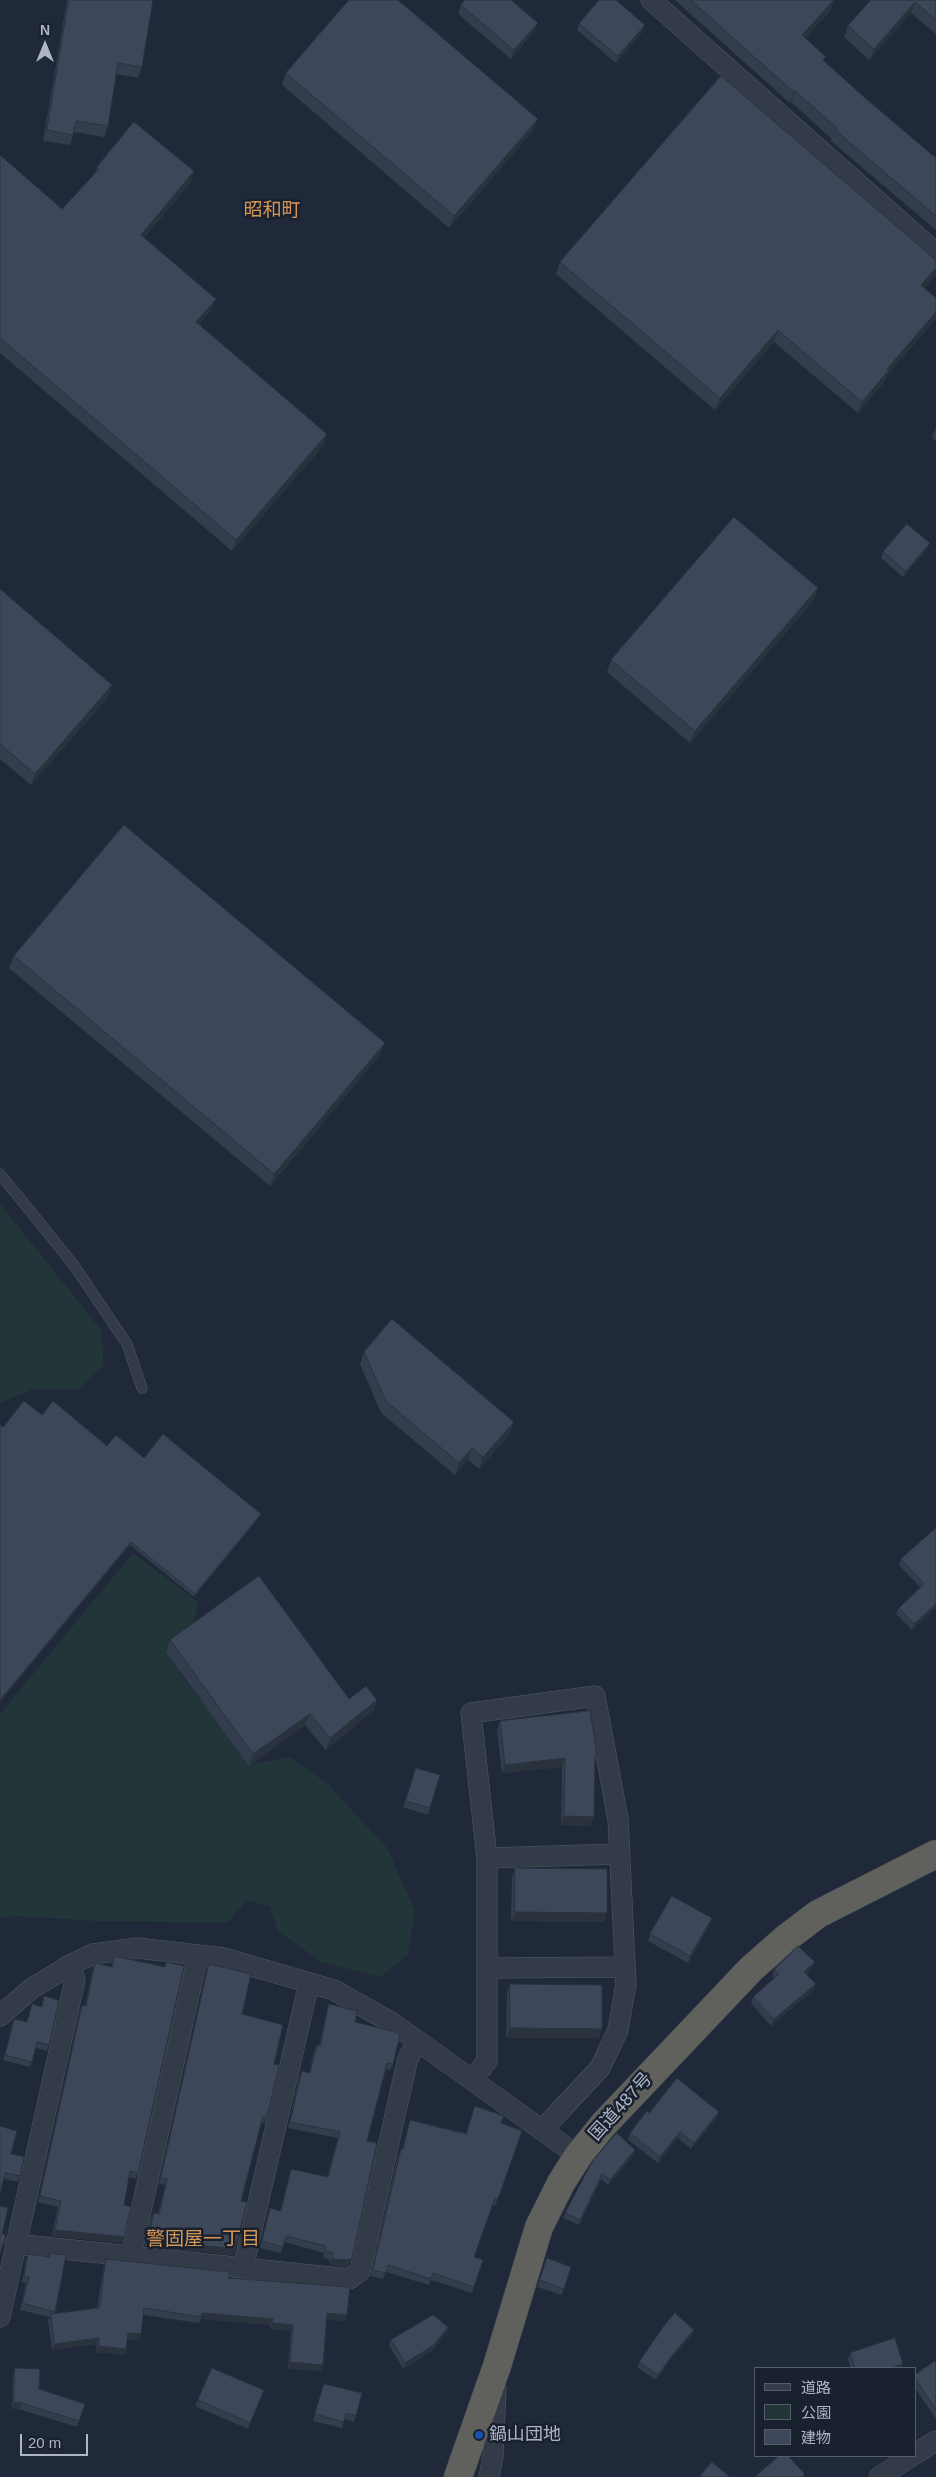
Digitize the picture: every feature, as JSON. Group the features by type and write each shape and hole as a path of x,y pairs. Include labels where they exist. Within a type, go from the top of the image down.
{"highway":[{"name":"国道487号","path":"458,2477 496,2366 540,2227 561,2183 578,2156 604,2125 744,1976 785,1939 818,1914 936,1854"}],"street":[{"path":"651,0 936,253"},
{"path":"472,2080 487,2061 487,1858 471,1713 595,1696 618,1820 626,1984 618,2030 600,2068 542,2130"},
{"path":"487,1858 620,1854"},
{"path":"0,2016 31,1988 93,1954 138,1948 224,1958 334,1990 394,2024 578,2156"},
{"path":"131,2256 198,1955"},
{"path":"0,2316 75,1980 70,1965"},
{"path":"487,1968 625,1967"},
{"path":"243,2268 309,1982"},
{"path":"15,2244 349,2279 360,2271 408,2058 418,2041"},
{"path":"489,2477 492,2457 496,2366"},
{"path":"916,2453 936,2440"},
{"path":"878,2477 910,2457"}],"lane":[{"path":"0,1174 73,1264 127,1344 142,1388"}],"green space":[{"path":"0,1204 102,1331 103,1365 79,1390 34,1389 0,1403"},
{"path":"133,1553 199,1603 179,1672 250,1765 290,1757 328,1784 387,1848 415,1911 408,1954 381,1977 321,1962 278,1931 270,1906 246,1901 228,1923 98,1921 14,1916 0,1919 0,1714"}],"building":[{"path":"69,0 153,0 142,67 118,63 108,126 76,121 73,135 47,130"},
{"path":"349,0 398,0 538,119 454,216 286,73"},
{"path":"465,0 511,0 538,23 514,50 461,5"},
{"path":"599,0 616,0 645,25 618,56 579,24"},
{"path":"691,0 834,0 802,35 826,57 823,60 936,158 936,216 835,130 837,128"},
{"path":"871,0 936,0 936,20 915,2 874,49 848,26"},
{"path":"721,76 936,260 936,268 921,285 936,298 936,312 887,369 889,370 862,402 778,330 720,398 560,262"},
{"path":"134,122 194,171 141,235 216,299 196,322 327,434 236,540 0,338 0,155 62,209 99,169 97,167"},
{"path":"734,517 818,588 695,731 611,660"},
{"path":"907,524 930,543 906,571 883,552"},
{"path":"0,589 112,685 35,774 0,744"},
{"path":"124,825 385,1043 274,1174 14,956"},
{"path":"392,1319 514,1422 483,1457 472,1448 459,1463 386,1401 364,1352"},
{"path":"24,1401 42,1415 53,1401 107,1446 116,1435 144,1458 163,1434 261,1514 195,1594 131,1542 0,1700 0,1425 3,1427"},
{"path":"936,1528 936,1604 914,1624 899,1608 924,1584 901,1559"},
{"path":"259,1576 349,1699 366,1686 377,1700 330,1738 310,1714 253,1754 170,1640"},
{"path":"590,1711 597,1755 595,1755 594,1817 564,1816 565,1758 505,1765 500,1721"},
{"path":"416,1768 440,1775 430,1808 406,1801"},
{"path":"515,1868 607,1869 607,1913 515,1912"},
{"path":"672,1896 712,1918 690,1956 650,1934"},
{"path":"798,1946 815,1962 804,1972 816,1984 774,2019 753,1997 779,1974 774,1970"},
{"path":"114,1957 165,1967 166,1962 184,1966 138,2173 130,2171 124,2205 131,2207 124,2237 55,2230 61,2201 40,2196 82,2005 86,2006 95,1963 112,1967"},
{"path":"209,1964 251,1974 242,2014 283,2025 274,2064 279,2065 267,2117 263,2116 241,2201 247,2202 235,2249 148,2240 154,2213 159,2214 167,2179 161,2178"},
{"path":"510,1984 602,1985 602,2029 510,2028"},
{"path":"44,1996 59,2000 49,2045 37,2042 32,2062 5,2055 14,2019 27,2022 32,2004 42,2007"},
{"path":"329,2004 357,2011 355,2022 400,2035 393,2064 387,2063 367,2141 377,2143 352,2258 348,2260 332,2259 333,2253 325,2251 326,2246 286,2236 283,2247 262,2241 270,2208 281,2211 291,2169 328,2177 340,2132 290,2122 302,2071 310,2073 317,2045 320,2046"},
{"path":"677,2078 719,2112 694,2143 680,2132 660,2157 630,2133"},
{"path":"475,2106 504,2116 501,2123 522,2131 498,2199 495,2198 474,2257 483,2260 474,2287 433,2273 431,2279 388,2265 386,2273 373,2270 401,2149 403,2150 410,2120 466,2134"},
{"path":"0,2126 17,2131 11,2154 24,2157 20,2176 5,2173 0,2195"},
{"path":"617,2133 635,2150 610,2180 602,2174 580,2220 565,2213 593,2160"},
{"path":"0,2206 8,2208 2,2234 6,2235 0,2254"},
{"path":"50,2253 66,2255 55,2312 22,2303 29,2277 24,2276 28,2254 49,2257"},
{"path":"547,2258 571,2267 564,2289 540,2280"},
{"path":"106,2259 230,2272 228,2278 350,2287 347,2315 327,2313 323,2365 290,2362 293,2325 272,2323 273,2319 202,2313 201,2317 144,2308 141,2334 128,2333 126,2349 99,2346 99,2338 54,2344 51,2314 99,2308"},
{"path":"675,2313 694,2330 658,2375 639,2362"},
{"path":"433,2315 448,2327 434,2345 405,2363 391,2340"},
{"path":"895,2338 903,2364 894,2367 855,2367 850,2353"},
{"path":"935,2361 936,2410 916,2380 916,2374"},
{"path":"15,2368 40,2369 39,2389 85,2404 79,2421 14,2402"},
{"path":"212,2368 264,2390 250,2423 198,2400"},
{"path":"324,2384 362,2393 356,2416 346,2413 344,2422 315,2414"},
{"path":"778,2457 789,2457 804,2473 804,2477 755,2477"},
{"path":"712,2462 730,2477 699,2477"}],"place":[{"name":"鍋山団地","path":"479,2435"}],"district":[{"name":"昭和町","path":"272,211"},
{"name":"警固屋一丁目","path":"203,2240"}]}
